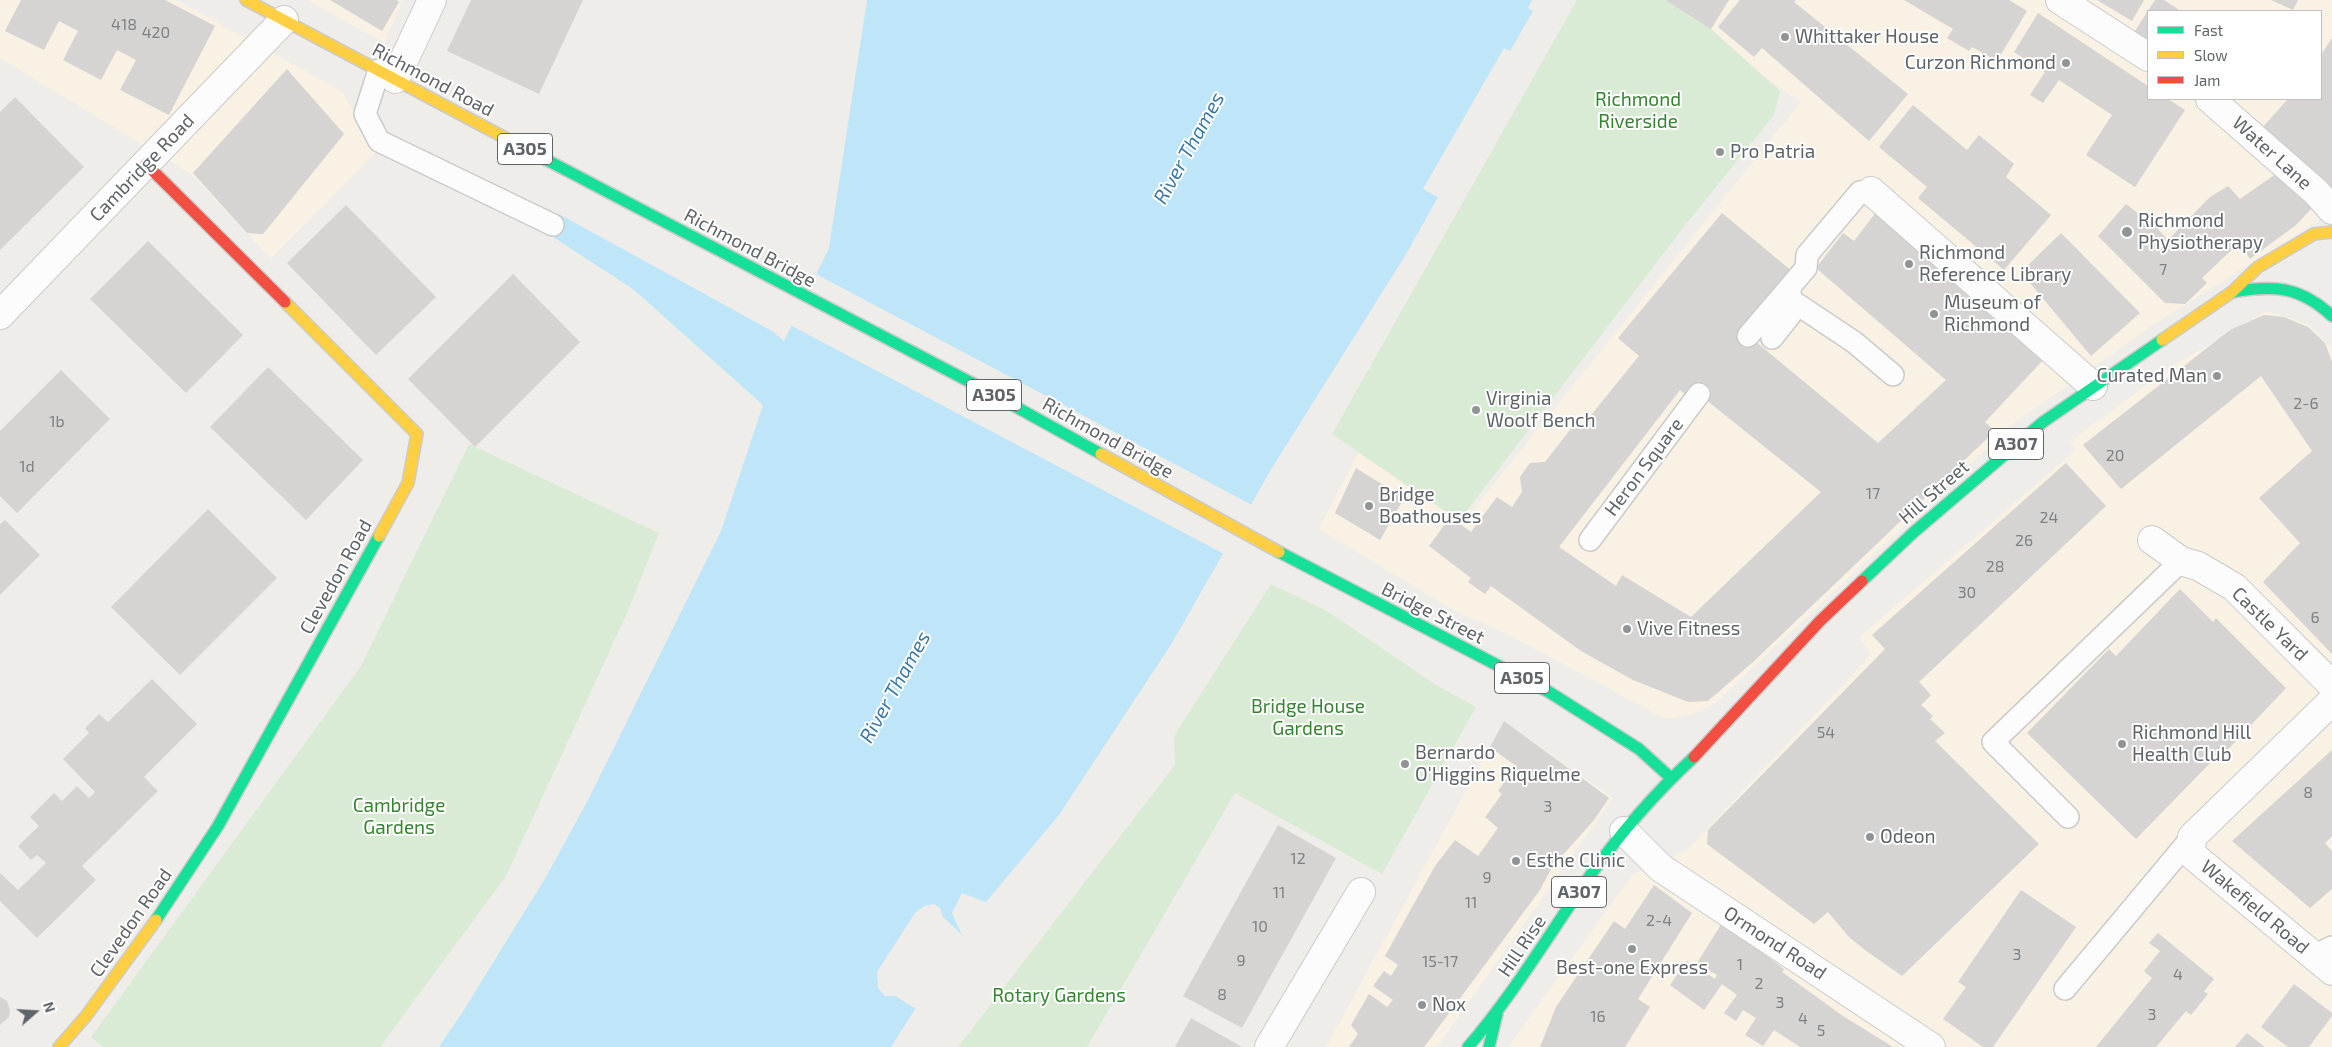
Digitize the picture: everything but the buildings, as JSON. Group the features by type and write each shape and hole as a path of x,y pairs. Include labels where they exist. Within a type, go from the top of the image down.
{"main road":[{"name":"Richmond Road","path":"246,0 656,219"},
{"name":"Clevedon Road","path":"59,1047 86,1016 150,930 218,826 408,483 417,434 146,164"},
{"name":"Richmond Bridge","path":"656,219 989,392 1242,533 1329,578"},
{"name":"Hill Street","path":"1671,778 1707,745 1820,621 1914,532 2043,422 2232,292 2258,267 2314,234 2332,232"},
{"name":"A307","path":"2232,292 2257,288 2288,289 2313,300 2332,316"},
{"name":"Bridge Street","path":"1329,578 1549,692 1639,749 1671,778"},
{"name":"Hill Rise","path":"1489,1047 1497,1014 1588,879 1624,831 1671,778"},
{"name":"A307","path":"1468,1047 1497,1014"}],"street":[{"path":"387,75 432,0"},
{"path":"2060,0 2147,56"},
{"name":"Cambridge Road","path":"0,315 284,20"},
{"name":"Water Lane","path":"2211,100 2288,167 2332,210"},
{"path":"1871,191 2093,386"},
{"name":"Castle Yard","path":"2152,540 2181,560 2198,566 2234,587 2332,685"},
{"path":"2192,837 2332,701"},
{"name":"Ormond Road","path":"1624,831 1661,868 1932,1047"},
{"name":"Wakefield Road","path":"2192,837 2191,854 2326,958"},
{"path":"1269,1047 1361,892"}],"lane":[{"path":"387,75 365,114 379,141 553,225"},
{"path":"1748,336 1790,293 1806,268 1807,255 1848,206 1860,192 1871,191"},
{"path":"1772,338 1791,314 1790,293"},
{"path":"1790,293 1854,342 1893,375"},
{"name":"Heron Square","path":"1590,540 1699,394"},
{"path":"2068,817 1993,742 2181,560"},
{"path":"2064,989 2192,837"}],"shaded area":[{"path":"0,0 176,0 342,91 377,151 271,258 191,174 0,58"},
{"path":"307,0 402,0 385,43"},
{"path":"1653,0 2332,0 2332,212 2153,325 2012,425 1715,703 1693,714 1666,719 1505,633 1457,612 1319,529 1371,428 1472,511 1801,102"},
{"path":"2267,311 2310,325 2332,348 2332,1047 1508,1047 1633,874 1686,851 1871,655 1859,637 2076,450 2069,442 2172,366"},
{"path":"1504,721 1613,798 1437,1047 1326,1047"}],"green space":[{"name":"Richmond Riverside","path":"1577,0 1665,0 1711,29 1780,91 1774,115 1683,228 1459,521 1332,434"},
{"name":"Cambridge Gardens","path":"469,444 659,533 628,611 506,876 380,1047 103,1047 91,1037 361,666"},
{"name":"Bridge House Gardens","path":"1271,584 1327,611 1436,685 1476,707 1382,874 1235,793 1087,1047 958,1047 1175,765 1174,736"}],"water":[{"name":"River Thames","path":"867,0 1532,0 1528,8 1533,11 1510,51 1504,48 1423,189 1438,197 1405,256 1272,468 1172,643 1059,815 986,902 962,893 952,913 962,935 891,1047 439,1047 546,877 589,798 721,531 763,405 633,289 550,235 559,214 772,331 784,341 829,248"}],"pier":[{"path":"814,273 1254,506 1226,555 790,325"},
{"path":"934,904 940,908 943,917 962,935 916,1009 895,996 885,996 878,988 877,972 915,913 924,906"}],"traffic: fast":[{"path":"541,157 989,392 1101,454"},
{"path":"2232,292 2261,289 2286,290 2309,299 2332,316"},
{"path":"1862,581 1914,532 2043,422 2162,340"},
{"path":"156,920 218,826 379,536"},
{"path":"1279,552 1549,692 1639,749 1671,778"},
{"path":"1468,1047 1515,986 1611,847 1637,816 1694,757"},
{"path":"1489,1047 1497,1014"}],"traffic: slow":[{"path":"246,0 541,157"},
{"path":"2162,340 2232,292 2258,267 2314,234 2332,232"},
{"path":"285,302 417,434 408,483 379,536"},
{"path":"1101,454 1279,552"},
{"path":"59,1047 86,1016 156,920"}],"traffic: jam":[{"path":"146,164 285,302"},
{"path":"1694,757 1820,621 1862,581"}],"place":[{"name":"Whittaker House","path":"1785,37"},
{"name":"Curzon Richmond","path":"2066,63"},
{"name":"Pro Patria","path":"1720,152"},
{"name":"Richmond Physiotherapy","path":"2127,232"},
{"name":"Richmond Reference Library","path":"1909,264"},
{"name":"Museum of Richmond","path":"1934,314"},
{"name":"Curated Man","path":"2217,376"},
{"name":"Virginia Woolf Bench","path":"1476,410"},
{"name":"Bridge Boathouses","path":"1369,506"},
{"name":"Vive Fitness","path":"1627,629"},
{"name":"Richmond Hill Health Club","path":"2122,744"},
{"name":"Bernardo O'Higgins Riquelme","path":"1405,764"},
{"name":"Odeon","path":"1870,837"},
{"name":"Esthe Clinic","path":"1516,861"},
{"name":"Best-one Express","path":"1632,949"},
{"name":"Nox","path":"1422,1005"}],"park label":[{"name":"Rotary Gardens","path":"1059,996"}]}
